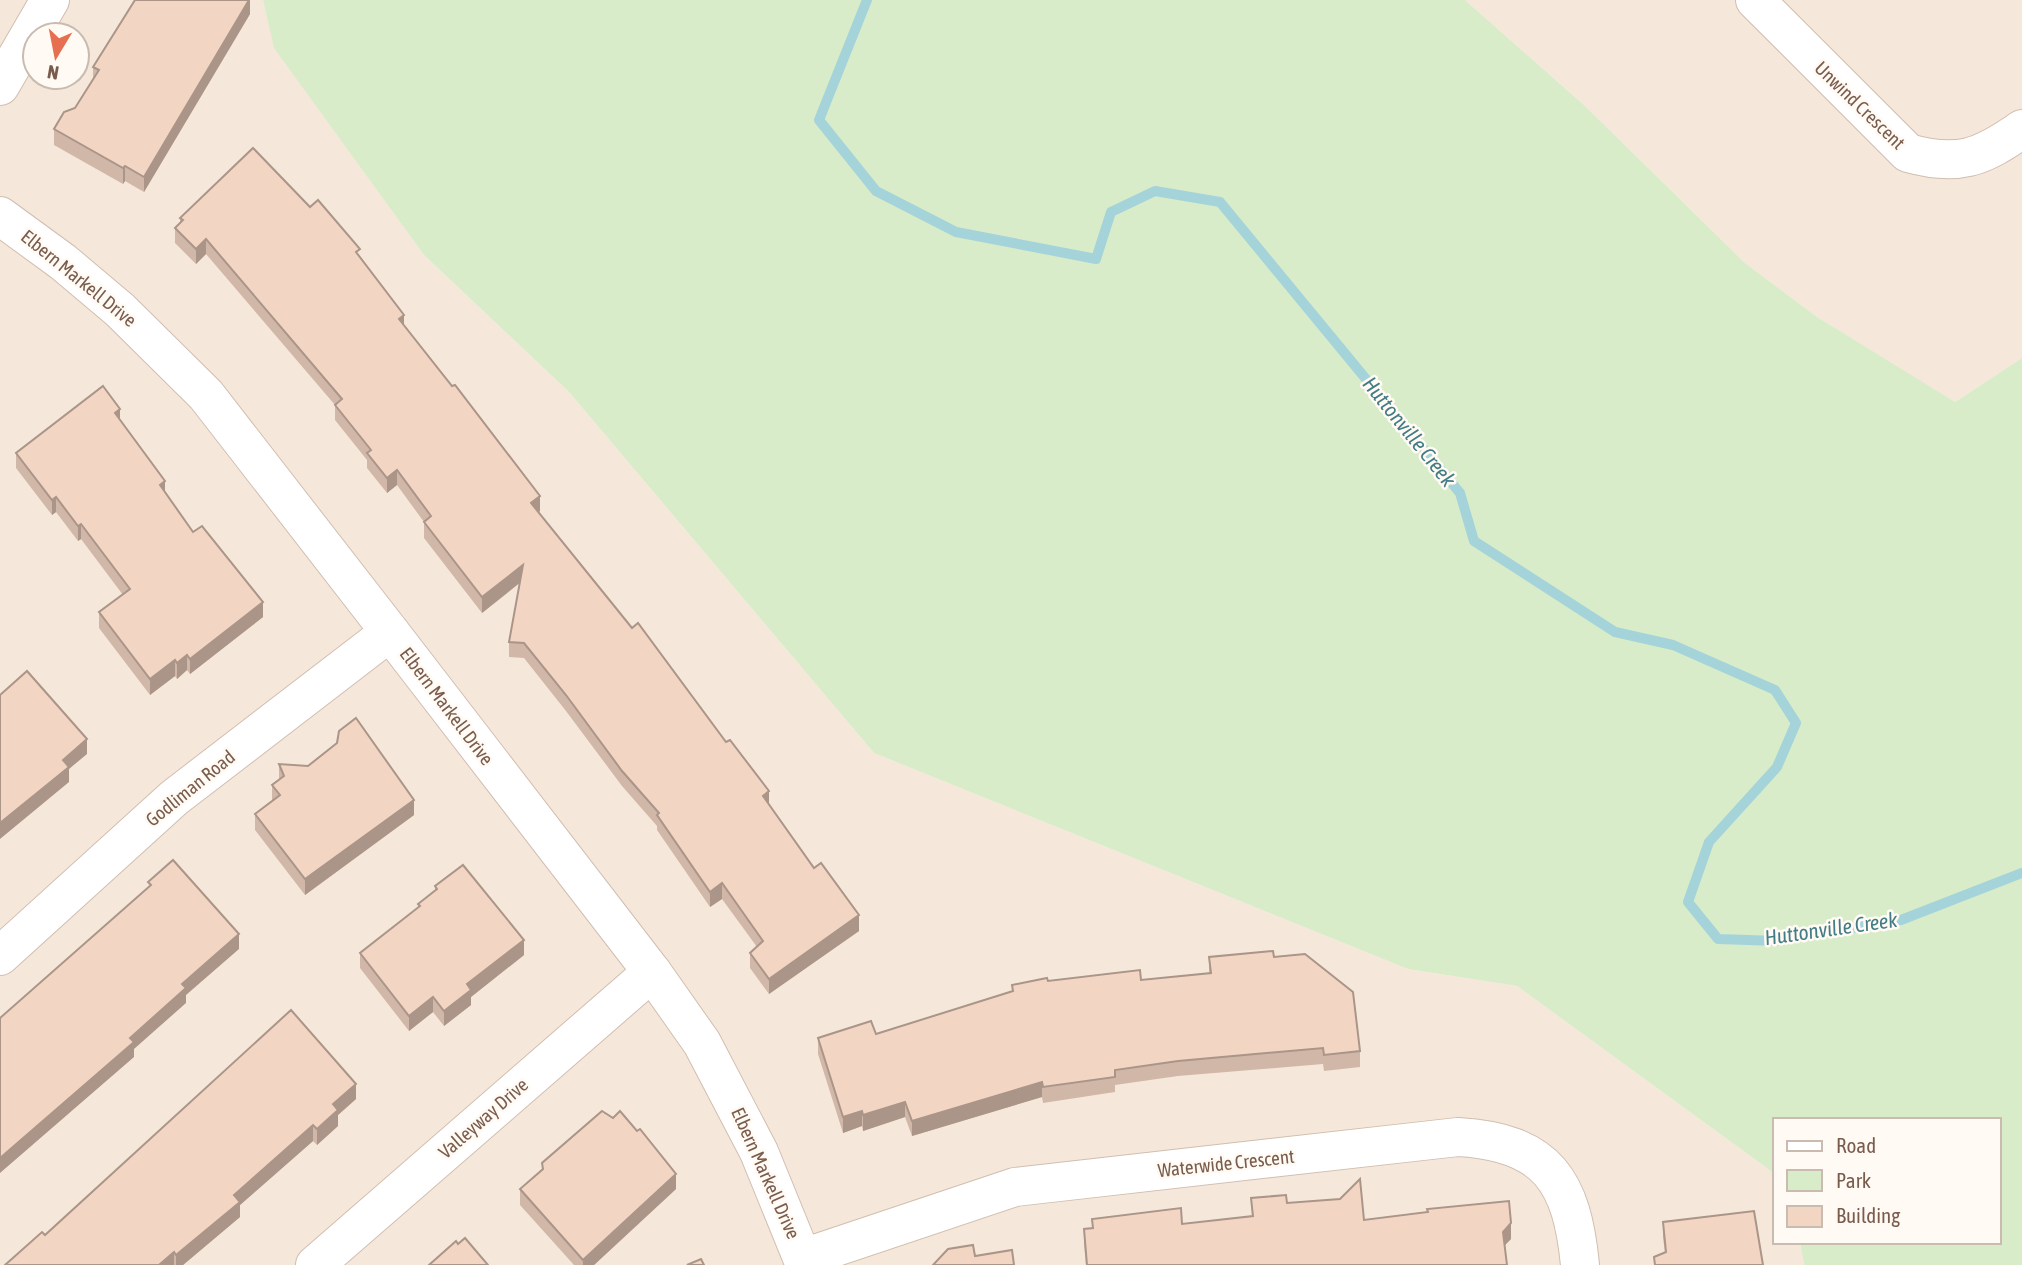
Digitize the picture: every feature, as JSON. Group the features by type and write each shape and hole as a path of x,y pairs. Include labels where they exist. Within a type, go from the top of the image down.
{"street":[{"path":"0,86 50,0"},
{"name":"Unwind Crescent","path":"1755,0 1908,153 1936,160 1963,160 1990,152 2022,129"},
{"name":"Elbern Markell Drive","path":"0,216 63,262 120,310 187,375 235,431 652,972 702,1043 730,1092 804,1261"},
{"name":"Godliman Road","path":"0,956 174,798 390,632"},
{"name":"Valleyway Drive","path":"315,1265 652,972"},
{"name":"Waterwide Crescent","path":"804,1261 1015,1187 1458,1137 1505,1144 1542,1165 1561,1183 1570,1202 1580,1265"}],"shaded area":[{"path":"0,0 263,0 275,48 424,255 569,392 874,753 1408,969 1517,986 1773,1173 1773,1244 1800,1244 1804,1265 0,1265"},
{"path":"1465,0 2022,0 2022,358 1955,402 1901,371 1817,317 1745,263 1585,106"}],"green space":[{"path":"263,0 1465,0 1585,106 1745,263 1817,317 1955,402 2022,358 2022,1265 1804,1265 1800,1244 2001,1244 2001,1118 1773,1118 1773,1173 1517,986 1408,969 874,753 569,392 424,255 274,48"}],"building":[{"path":"135,0 249,0 144,177 54,129 64,112 75,108 86,91 91,91 91,83 99,70 93,67"},
{"path":"253,148 310,207 318,200 360,249 356,252 404,315 399,319 452,386 455,385 540,496 531,503 632,628 638,623 726,742 730,740 769,791 763,796 814,868 821,863 859,915 769,979 750,953 763,941 722,883 710,892 657,815 659,813 622,771 566,695 524,643 509,642 523,565 482,597 424,522 431,516 397,470 387,478 367,453 371,450 335,405 342,399 206,239 196,249 175,228 183,220 180,218"},
{"path":"103,386 120,409 115,413 165,481 160,485 193,532 202,526 263,602 190,659 187,655 177,663 175,660 150,679 99,612 130,589 81,524 78,526 56,497 52,500 16,453"},
{"path":"27,671 87,739 63,760 69,767 0,823 0,695"},
{"path":"356,718 414,800 305,879 255,814 280,795 272,785 284,776 279,764 308,766 337,743 339,731"},
{"path":"173,860 239,934 182,984 186,988 130,1038 134,1042 0,1158 0,1018 151,885 148,882"},
{"path":"463,865 524,940 467,984 471,990 444,1011 433,997 409,1016 360,953 420,906 418,904 437,889 435,886"},
{"path":"1273,951 1274,957 1305,954 1353,992 1360,1051 1324,1055 1323,1048 1178,1061 1115,1070 1115,1077 1043,1087 1042,1082 912,1121 905,1102 863,1115 862,1111 843,1117 818,1038 871,1021 876,1034 1013,991 1012,985 1047,978 1048,981 1140,970 1141,980 1211,973 1209,957"},
{"path":"291,1010 356,1084 333,1104 338,1110 317,1129 313,1125 234,1195 240,1202 176,1255 174,1252 159,1265 5,1265 42,1232 45,1235"},
{"path":"602,1111 613,1118 620,1111 637,1131 640,1129 676,1174 583,1260 520,1189 543,1169 542,1163"},
{"path":"1360,1179 1364,1220 1428,1212 1427,1209 1509,1201 1511,1223 1503,1232 1507,1265 1087,1265 1084,1229 1093,1228 1092,1219 1181,1208 1182,1224 1253,1216 1251,1198 1286,1195 1287,1203 1340,1199"},
{"path":"1754,1211 1763,1265 1655,1265 1654,1257 1666,1252 1663,1222"},
{"path":"465,1238 488,1265 429,1265 456,1241 458,1244"},
{"path":"973,1245 975,1256 1012,1250 1014,1265 933,1265 948,1249"},
{"path":"701,1259 704,1265 687,1265"}],"waterway":[{"name":"Huttonville Creek","path":"867,0 819,120 876,191 956,232 1096,259 1111,212 1155,191 1220,202 1460,493 1474,541 1615,632 1673,645 1775,690 1796,723 1777,767 1709,842 1688,902 1718,939 1776,941 1901,920 2022,873"}]}
